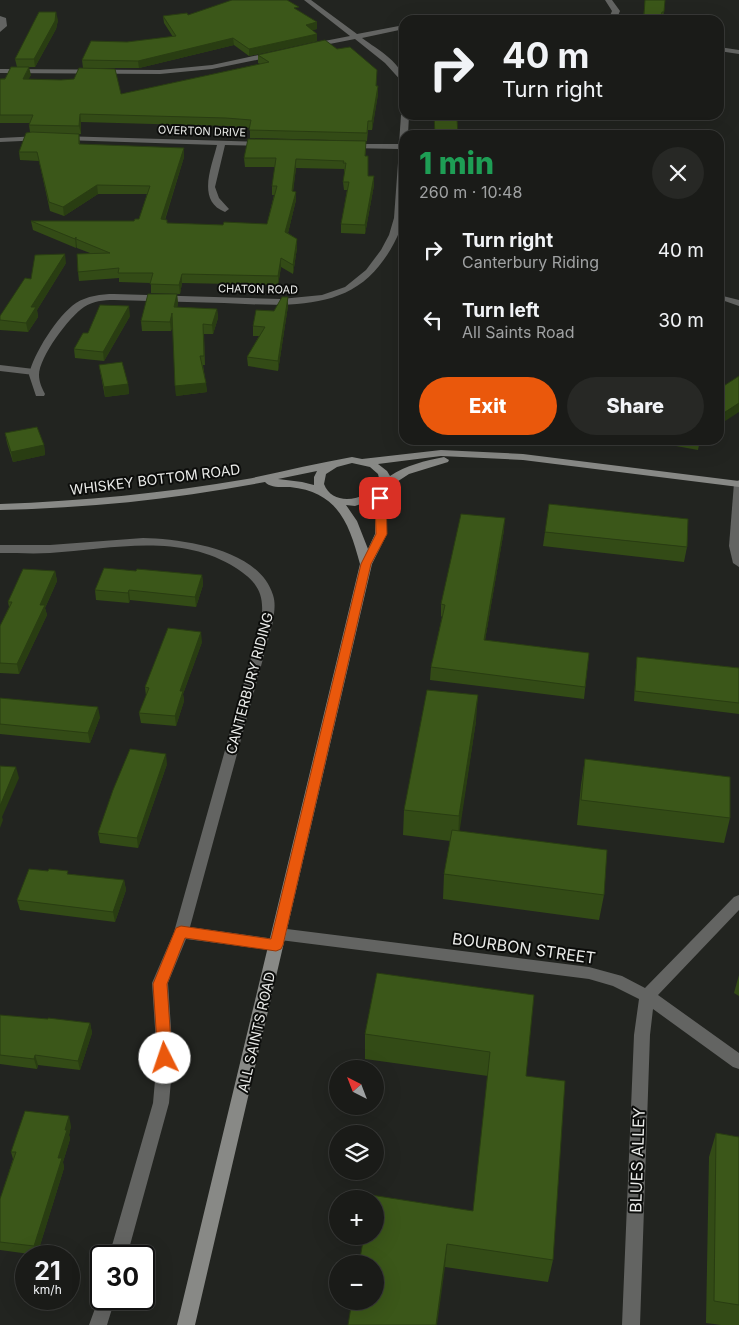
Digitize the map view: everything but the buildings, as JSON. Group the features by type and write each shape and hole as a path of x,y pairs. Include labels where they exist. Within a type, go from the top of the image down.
{"street":[{"path":"307,0 393,65 399,74"},
{"path":"608,0 616,10 614,15"},
{"path":"0,18 2,18 4,26 0,30"},
{"path":"300,48 399,28"},
{"path":"724,50 739,52"},
{"path":"0,72 169,72 212,67 281,52"},
{"name":"OVERTON DRIVE","path":"0,140 33,137 270,144"},
{"path":"222,142 211,194 216,202 225,208"},
{"path":"336,145 399,147"},
{"name":"CHATON ROAD","path":"34,372 40,358 74,309 81,304 101,297 281,302 318,299 352,287 366,278 387,249 399,223"},
{"path":"724,298 739,303"},
{"path":"0,368 34,372 34,380 40,394"},
{"path":"471,455 412,467 402,472 373,498 361,501 350,502 329,496 319,486 318,479 323,470 343,461 364,462 441,453 523,457 739,484 735,546 739,563"},
{"path":"364,462 374,465 382,471 386,478 383,488"},
{"name":"WHISKEY BOTTOM ROAD","path":"0,508 116,501 253,481 331,465"},
{"name":"WHISKEY BOTTOM ROAD","path":"253,481 292,483 329,496"},
{"name":"ALL SAINTS ROAD","path":"186,1325 366,564 381,534 380,506 383,488"},
{"name":"ALL SAINTS ROAD","path":"329,496 348,514 354,524 366,564"},
{"name":"CANTERBURY RIDING","path":"0,549 48,549 133,542 178,542 222,555 240,564 263,586 269,602 267,622 181,932 160,984 165,1058 161,1103 121,1245"},
{"path":"647,996 718,920 739,901"},
{"path":"181,932 278,940"},
{"name":"BOURBON STREET","path":"278,940 589,973 616,981 647,996 739,1062"},
{"name":"BLUES ALLEY","path":"631,1325 642,1035 647,996"},
{"path":"98,1325 103,1310"}],"route":[{"path":"165,1058 160,984 181,932 276,945 366,564 381,534 380,498"}]}
